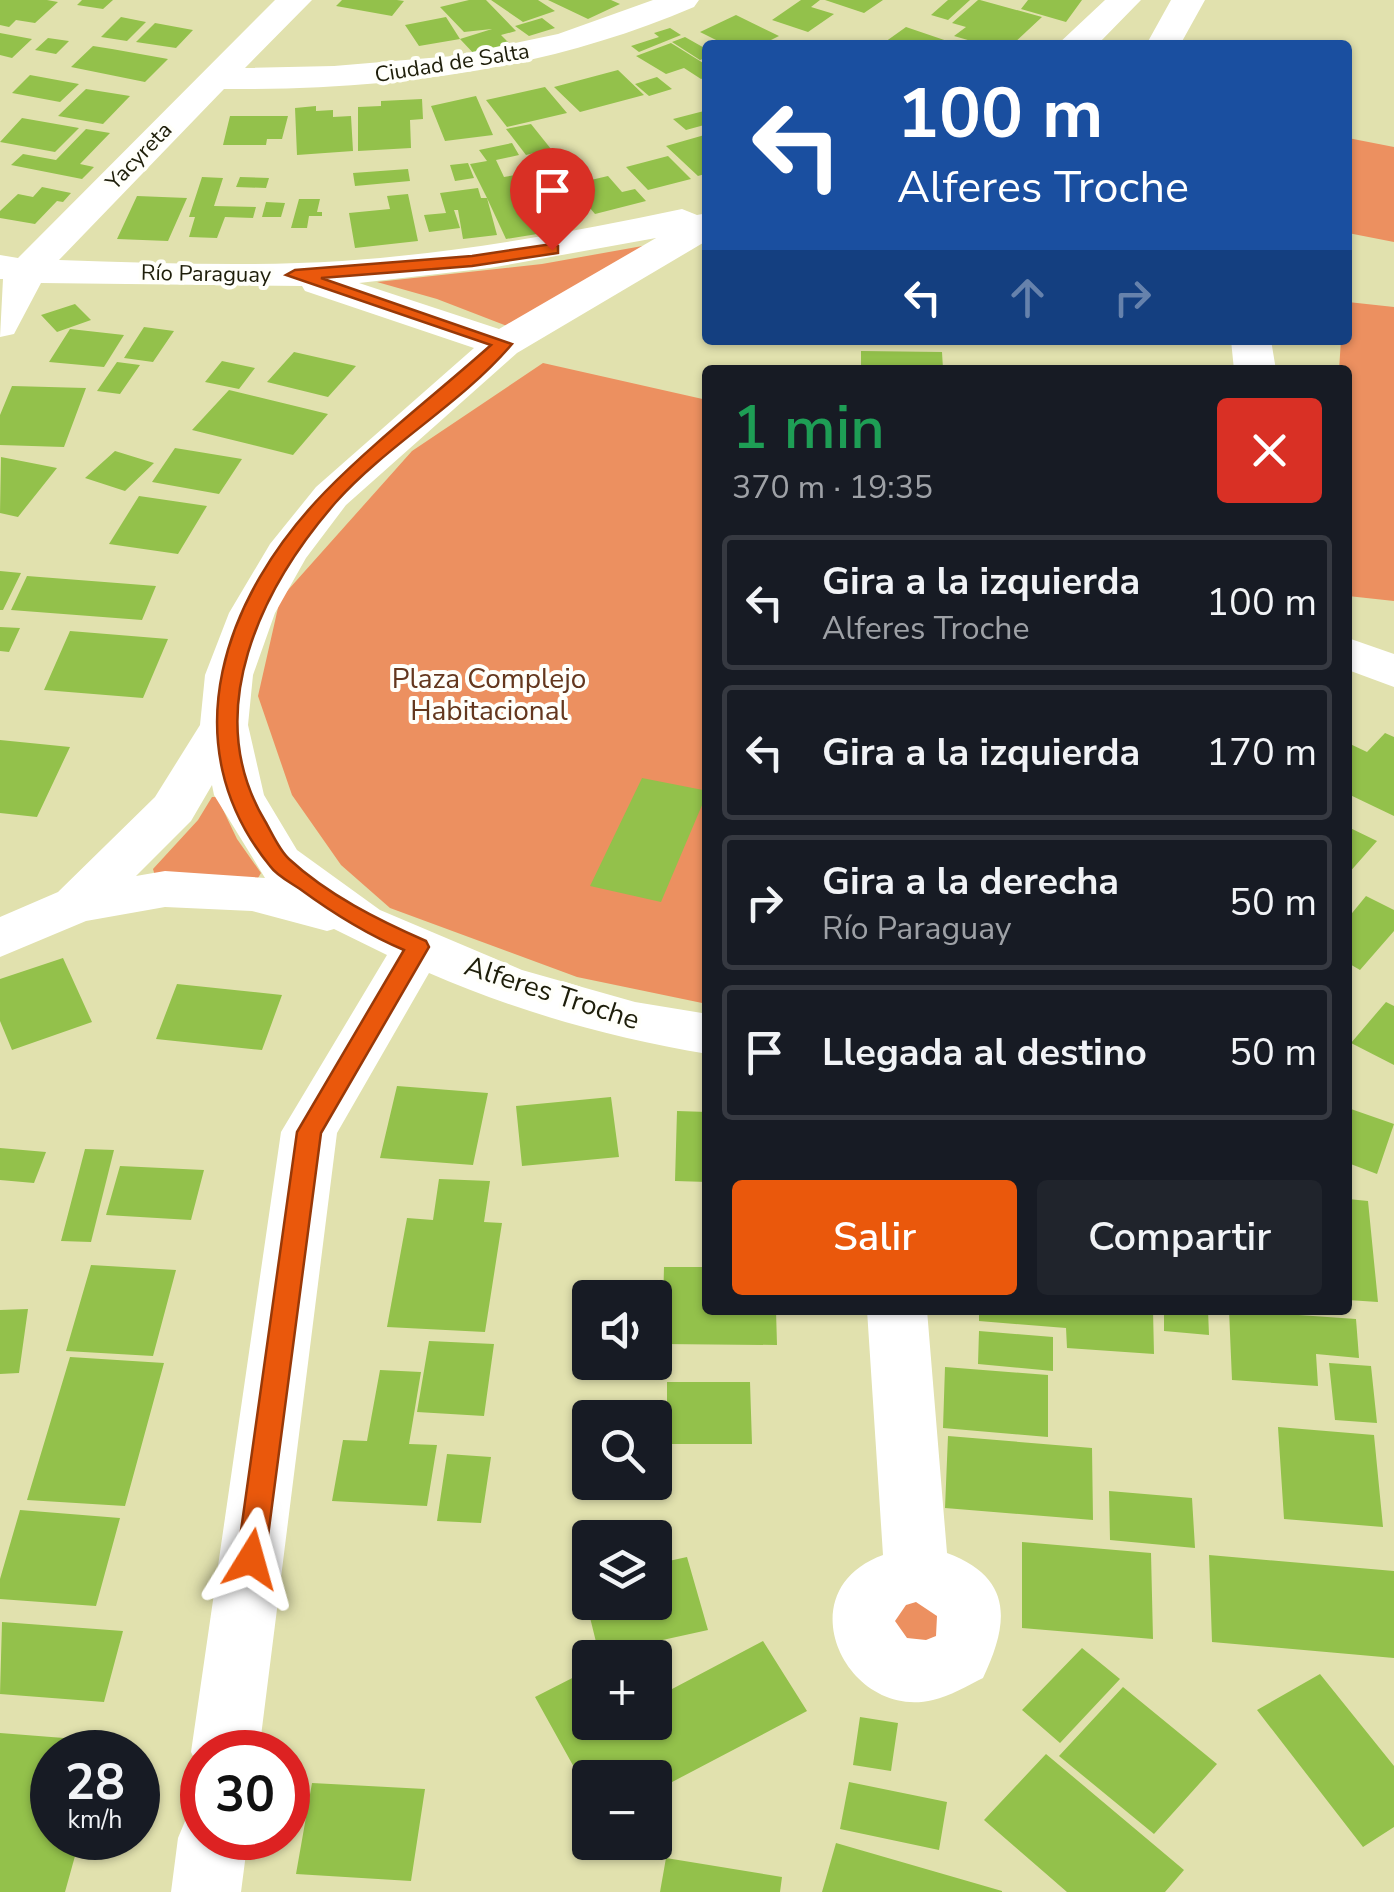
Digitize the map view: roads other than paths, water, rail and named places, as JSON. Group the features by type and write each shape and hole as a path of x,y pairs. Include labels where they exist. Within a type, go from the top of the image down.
{"street":[{"name":"Yacyreta","path":"0,325 14,269 295,0"},
{"name":"Ciudad de Salta","path":"214,78 364,78 512,58 641,20 682,0"},
{"path":"1081,40 1124,0"},
{"path":"1166,40 1188,0"},
{"name":"Río Paraguay","path":"14,269 295,275 472,261 552,250 702,217"},
{"name":"Alferes Troche","path":"702,228 503,344 331,496 286,554 252,613 230,675 224,724 238,795 279,863 362,923 506,985 635,1022 702,1033"},
{"path":"295,275 503,344"},
{"path":"1352,655 1394,672"},
{"path":"76,904 173,809 224,724"},
{"path":"0,938 76,904 165,889 252,893 362,923"},
{"path":"227,1730 309,1132 418,947"},
{"path":"896,1315 916,1573"},
{"path":"206,1892 210,1860"}],"park label":[{"name":"Plaza Complejo Habitacional","path":"489,695"}]}
